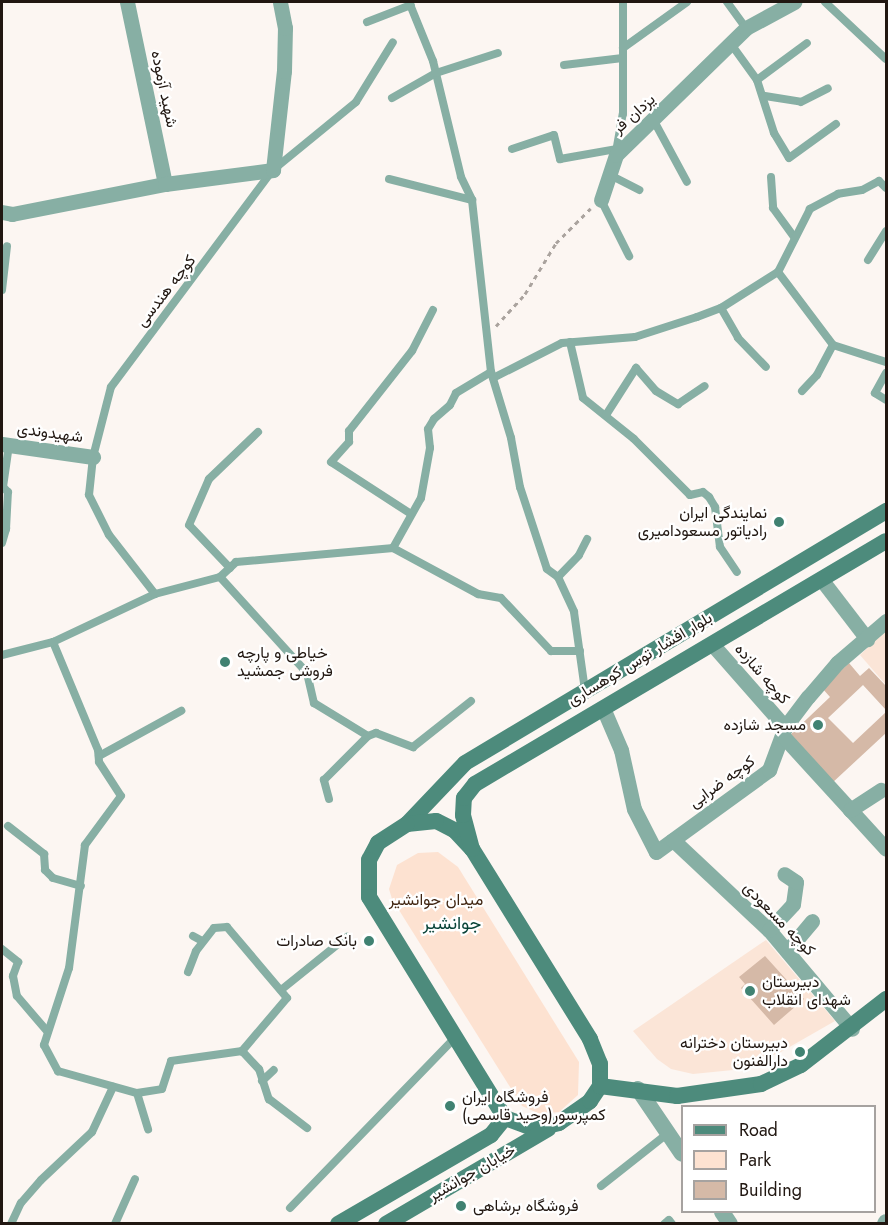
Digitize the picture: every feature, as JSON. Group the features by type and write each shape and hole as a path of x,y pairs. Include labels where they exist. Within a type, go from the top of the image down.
{"main road":[{"name":"بلوار افشار توس کوهساری","path":"407,824 465,763 886,512"},
{"name":"بلوار افشار توس کوهساری","path":"472,849 463,815 464,798 475,784 886,541"},
{"path":"436,820 454,830 472,849 590,1039 600,1064 600,1086 590,1101 559,1123 535,1129 505,1118 369,897 369,860 378,843 407,824 436,820"},
{"path":"600,1086 638,1089 677,1096 761,1084 801,1065 852,1029 886,999"},
{"name":"خیابان جوانشیر","path":"338,1224 491,1136 505,1118"},
{"name":"خیابان جوانشیر","path":"386,1224 559,1123"}],"street":[{"name":"شهید آزموده","path":"132,2 165,183"},
{"path":"2,212 12,214 165,183 273,170 284,71 280,2"},
{"name":"یزدان فر","path":"602,200 616,152 654,121 746,28 794,2"},
{"name":"شهیدوندی","path":"5,444 93,457"},
{"path":"821,579 867,639"},
{"name":"کوچه ضرابی","path":"603,708 621,750 634,809 656,852 769,770 783,731 837,663 886,621"},
{"name":"کوچه شازده","path":"712,644 850,810 886,849"},
{"path":"850,810 881,790"},
{"name":"کوچه مسعودی","path":"673,840 769,930 852,1029"},
{"path":"769,930 793,904 796,882 784,874"},
{"path":"787,951 812,921"},
{"path":"638,1089 681,1152"}],"lane":[{"path":"512,149 554,135 560,159 616,152 623,114 623,2"},
{"path":"623,48 687,2"},
{"path":"727,2 746,28"},
{"path":"825,2 886,59"},
{"path":"367,22 410,3 436,73 461,177 472,200 492,375 520,487 547,569 558,577 574,612 585,693"},
{"name":"کوچه هندسی","path":"155,594 109,535 88,495 93,457 111,387 273,170 356,102 393,42"},
{"path":"757,80 807,43"},
{"path":"731,44 757,80 765,96 774,133 789,158 836,124"},
{"path":"392,98 436,73 498,53"},
{"path":"564,65 623,58"},
{"path":"765,96 801,102 828,88"},
{"path":"654,121 687,182"},
{"path":"610,176 639,190"},
{"path":"771,177 773,208 794,237"},
{"path":"389,179 472,200"},
{"path":"393,548 421,498 430,448 428,429 434,418 450,405 456,393 550,347 570,342 635,338 721,308 778,272 810,209 838,194 862,190 879,181 886,188"},
{"path":"602,200 629,256"},
{"path":"868,260 886,231"},
{"path":"2,290 7,246"},
{"path":"778,272 833,345 886,362"},
{"path":"721,308 738,338 766,367"},
{"path":"411,514 331,462 349,442 349,431 412,351 433,310"},
{"path":"570,342 583,398 606,415 690,495 703,492 709,497 715,507 720,548 736,572"},
{"path":"802,391 817,375 833,345"},
{"path":"606,415 636,368 656,391 678,404 705,386"},
{"path":"886,373 874,393 886,400"},
{"path":"230,568 189,525 209,479 258,432"},
{"path":"2,543 6,530 8,492 3,487 5,444"},
{"path":"558,577 579,555 587,538"},
{"path":"2,655 53,642 155,594 220,577 236,562 278,556 336,555 393,548 478,594 501,598 551,651 580,651"},
{"path":"220,577 307,673 314,703 368,736"},
{"path":"53,642 108,780 121,796 85,845 69,968 46,1030 44,1045 58,1071 137,1093 162,1089 171,1061 242,1051 288,998 227,927 214,928 202,941 188,972"},
{"path":"330,799 324,780 368,736 376,733 413,747 471,701"},
{"path":"99,756 181,711"},
{"path":"8,826 44,854 45,870 52,878 81,886"},
{"path":"193,936 202,941"},
{"path":"281,990 347,937"},
{"path":"2,950 18,962 13,976 17,996 46,1030"},
{"path":"290,1208 455,1038"},
{"path":"242,1051 255,1062 269,1099 307,1128"},
{"path":"262,1082 274,1070"},
{"path":"11,1224 21,1203 41,1180 92,1132 113,1087"},
{"path":"137,1093 148,1129"},
{"path":"601,1186 668,1133"},
{"path":"114,1224 135,1179"},
{"path":"664,1224 669,1220 672,1224"}],"path":[{"path":"487,336 525,294 556,243 602,200"}],"shaded area":[{"path":"886,630 886,685 860,655"},
{"name":"دبیرستان شهدای انقلاب","path":"766,940 835,1021 779,1053 733,1070 693,1074 671,1069 657,1059 633,1031"}],"green space":[{"name":"میدان جوانشیر","path":"438,852 458,867 579,1062 578,1095 559,1112 540,1114 522,1106 392,899 389,889 397,865 418,853"}],"building":[{"name":"مسجد شازده","path":"849,663 860,676 869,668 886,686 886,710 863,685 828,718 853,743 886,712 886,733 831,784 788,737 830,697 822,688"},
{"path":"765,956 804,999 774,1025 741,988 745,984 739,977"}],"place":[{"name":"نمایندگی ایران رادیاتور مسعودامیری","path":"779,522"},
{"name":"خیاطی ‌‌و‌ پارچه فروشی جمشید","path":"225,662"},
{"name":"مسجد شازده","path":"818,725"},
{"name":"بانک صادرات","path":"369,941"},
{"name":"دبیرستان شهدای انقلاب","path":"750,991"},
{"name":"دبیرستان دخترانه دارالفنون","path":"800,1052"},
{"name":"فروشگاه ایران کمپرسور(وحید قاسمی)","path":"450,1106"},
{"name":"فروشگاه برشاهی","path":"461,1206"}],"district":[{"name":"جوانشیر","path":"452,923"}]}
